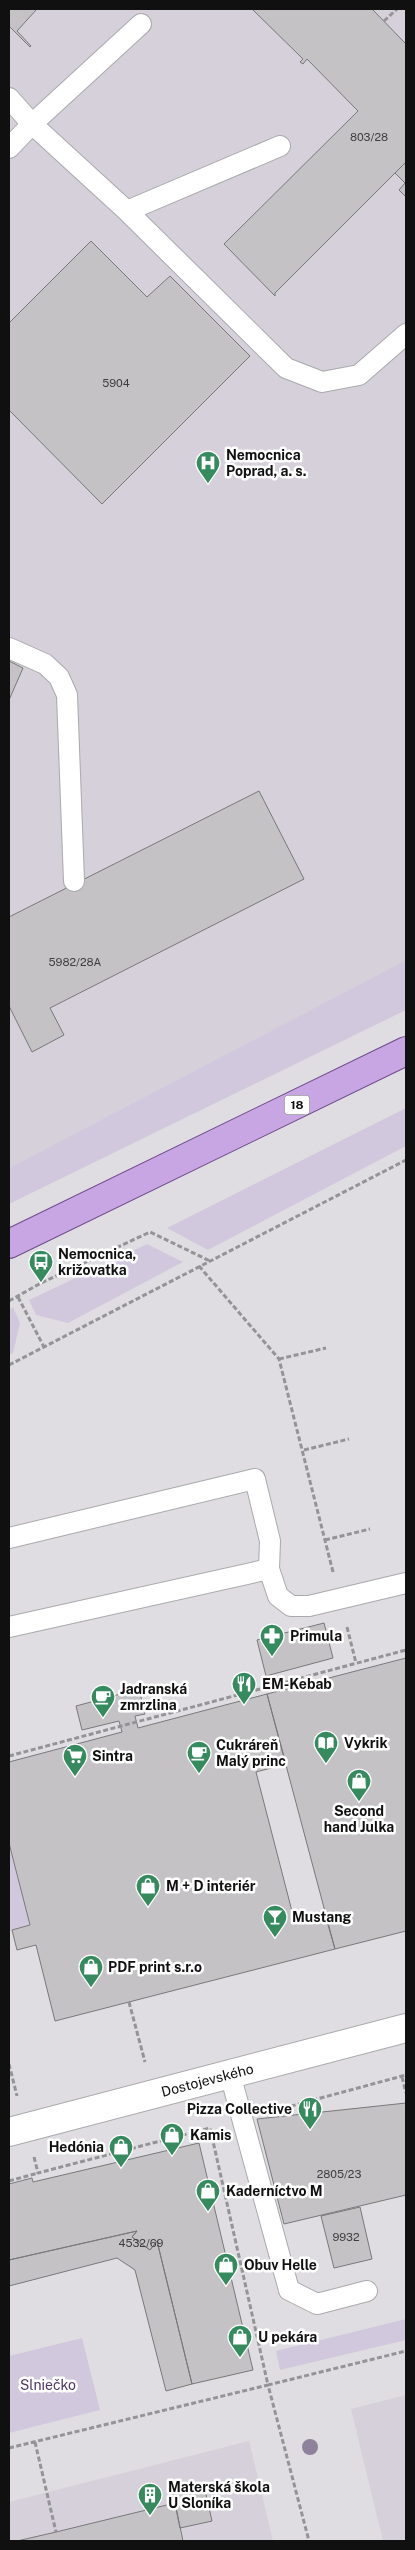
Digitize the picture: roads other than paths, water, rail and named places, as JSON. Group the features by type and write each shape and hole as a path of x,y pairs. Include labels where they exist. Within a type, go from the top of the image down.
{"main road":[{"name":"18","path":"9,1244 406,1051"}],"street":[{"name":"Dostojevského","path":"17,2130 406,2028"}],"lane":[{"path":"9,148 32,124 141,24"},
{"path":"9,98 32,124 127,211 286,368 322,382 359,375 406,334"},
{"path":"127,211 280,146"},
{"path":"9,648 45,664 59,677 67,695 74,881"},
{"path":"9,1538 255,1479 270,1541 269,1569 278,1596 291,1606 309,1606 406,1583"},
{"path":"9,1627 269,1569"},
{"path":"230,2074 289,2290 317,2304 367,2291"}],"place":[{"name":"Nemocnica Poprad, a. s.","path":"208,484"},
{"name":"Nemocnica, križovatka","path":"41,1283"},
{"name":"Primula","path":"272,1657"},
{"name":"EM-Kebab","path":"244,1705"},
{"name":"Jadranská zmrzlina","path":"103,1718"},
{"name":"Vykrik","path":"326,1764"},
{"name":"Cukráreň Malý princ","path":"199,1774"},
{"name":"Sintra","path":"75,1777"},
{"name":"Second hand Julka","path":"359,1802"},
{"name":"M + D interiér","path":"148,1907"},
{"name":"Mustang","path":"275,1938"},
{"name":"PDF print s.r.o","path":"91,1988"},
{"name":"Pizza Collective","path":"310,2130"},
{"name":"Kamis","path":"172,2156"},
{"name":"Hedónia","path":"121,2168"},
{"name":"Kaderníctvo M","path":"208,2212"},
{"name":"Obuv Helle","path":"226,2286"},
{"name":"U pekára","path":"240,2358"},
{"name":"Materská škola U Sloníka","path":"150,2516"}],"park label":[{"name":"Slniečko","path":"48,2385"}]}
